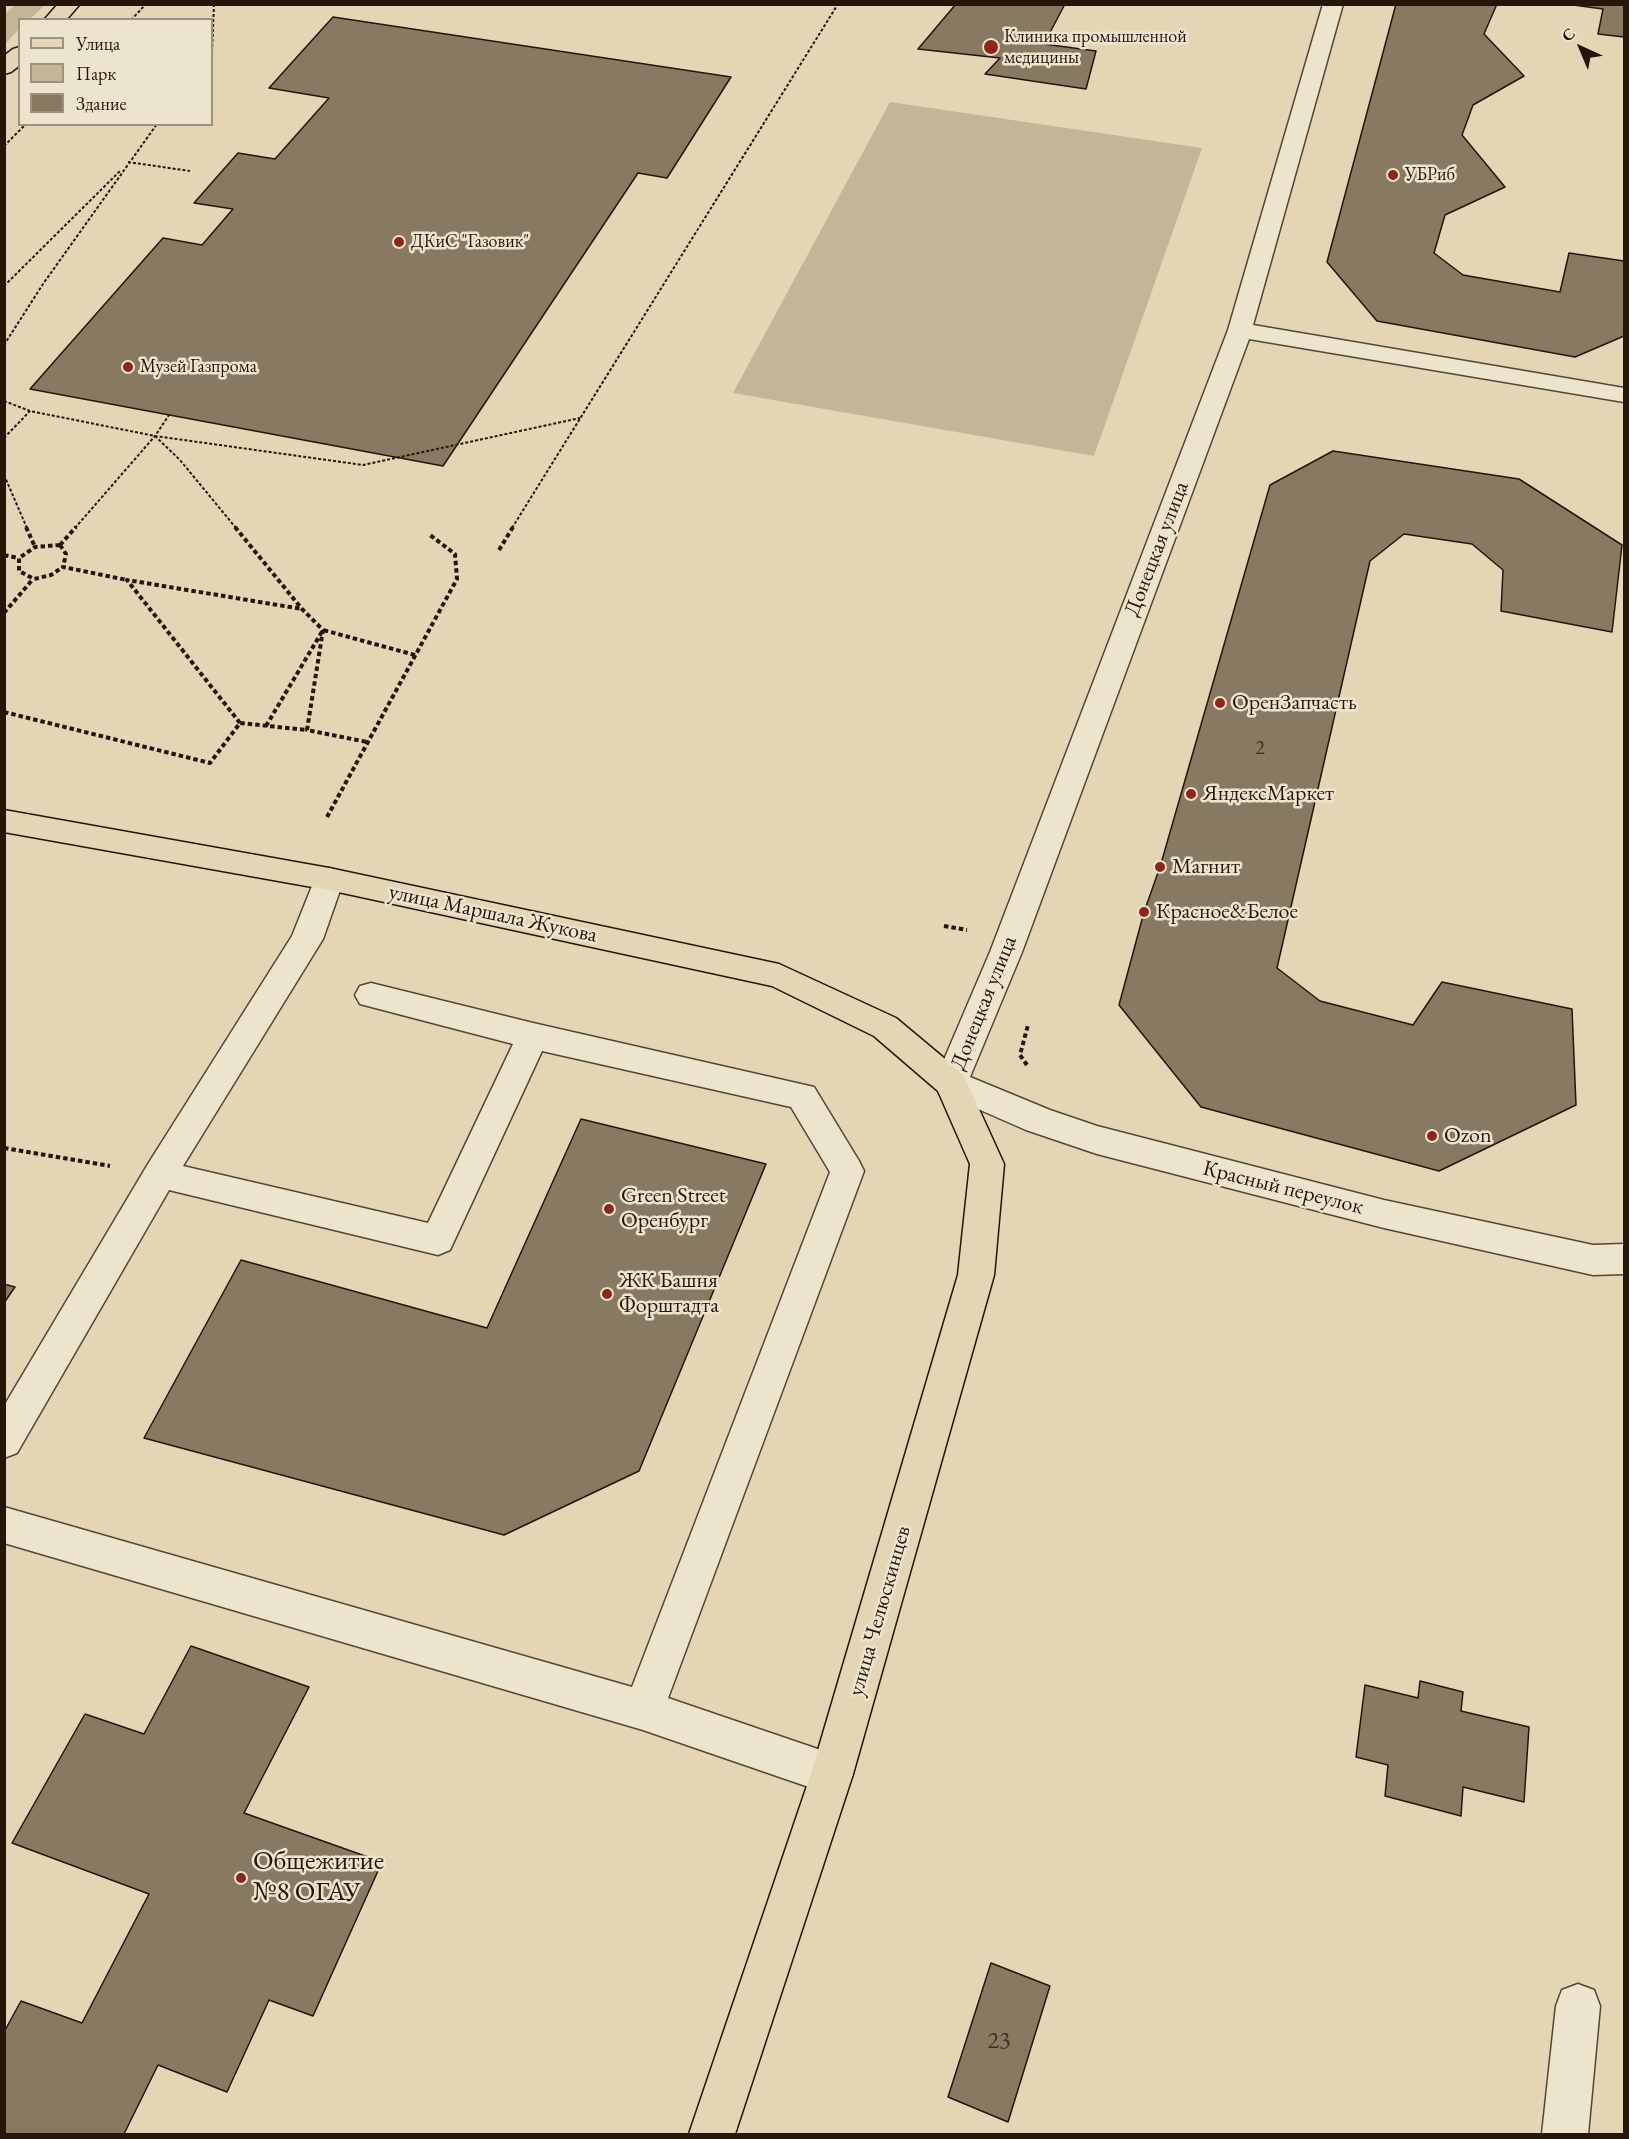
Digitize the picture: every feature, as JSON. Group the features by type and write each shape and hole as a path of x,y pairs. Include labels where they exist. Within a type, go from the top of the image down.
{"main road":[{"path":"56,18 70,4"},
{"path":"4,68 18,55"},
{"name":"улица Маршала Жукова","path":"4,821 330,879 779,976 885,1027 951,1083"},
{"name":"улица Челюскинцев","path":"712,2134 832,1774 976,1275 987,1164 951,1083"}],"street":[{"name":"Донецкая улица","path":"951,1083 1006,952 1240,330 1333,4"},
{"path":"1240,330 1624,395"},
{"path":"4,1441 160,1174 306,939 330,879"},
{"path":"371,995 533,1036 802,1096 848,1171 643,1710"},
{"path":"160,1174 438,1240 533,1036"},
{"name":"Красный переулок","path":"951,1083 1038,1120 1120,1146 1407,1219 1593,1260 1624,1259"},
{"path":"4,1525 643,1710 832,1774"},
{"path":"1564,2134 1578,2006"}],"path":[{"path":"133,18 146,4"},
{"path":"213,50 214,4"},
{"path":"499,550 838,4"},
{"path":"4,146 24,126"},
{"path":"4,345 128,162 155,126"},
{"path":"128,162 190,171"},
{"path":"4,286 128,162"},
{"path":"4,400 9,405 30,411 155,436 363,465 581,418"},
{"path":"4,438 30,411"},
{"path":"4,555 19,558 35,547 60,545 155,436 169,415"},
{"path":"155,436 180,460 302,609 323,630 415,655"},
{"path":"4,475 35,547"},
{"path":"327,817 457,579 455,554 430,535"},
{"path":"4,613 34,579 51,575 63,567 66,554 60,545"},
{"path":"19,558 19,571 34,579"},
{"path":"63,567 302,609"},
{"path":"127,580 240,723 307,730 367,742"},
{"path":"266,726 323,630"},
{"path":"307,730 323,630"},
{"path":"4,712 210,763 240,723"},
{"path":"944,926 979,932"},
{"path":"1029,1022 1020,1055 1033,1074"},
{"path":"4,1148 160,1174"}],"green space":[{"path":"15,5 45,5 31,18 18,18 18,30 5,44 5,14"},
{"path":"890,102 1202,148 1094,456 733,393"}],"building":[{"name":"Клиника промышленной медицины","path":"956,4 1065,4 1044,44 1096,51 1086,89 985,74 1000,58 918,49"},
{"path":"1396,4 1497,4 1484,34 1524,76 1473,105 1462,135 1505,187 1445,215 1434,253 1463,275 1560,292 1569,253 1624,261 1624,336 1575,357 1377,321 1327,262"},
{"path":"1566,4 1624,4 1624,37 1598,34 1603,9"},
{"name":"ДКиC \"Газовик\"","path":"333,17 731,77 667,178 638,173 443,466 30,389 163,238 202,245 233,209 194,203 238,153 275,159 329,98 269,88"},
{"path":"1333,451 1519,479 1622,545 1612,632 1501,611 1503,570 1472,544 1404,534 1370,561 1277,968 1320,1001 1413,1025 1442,982 1572,1009 1576,1105 1439,1171 1201,1107 1119,1005 1144,912 1160,867 1270,485"},
{"name":"ЖК Башня Форштадта","path":"581,1119 766,1164 639,1471 504,1535 144,1438 241,1260 487,1328"},
{"path":"4,1284 15,1287 4,1303"},
{"name":"Общежитие №8 ОГАУ","path":"191,1646 309,1687 244,1813 382,1862 313,2016 269,2000 227,2092 158,2065 124,2134 4,2134 4,2032 21,2001 82,2023 149,1894 12,1843 85,1714 144,1734"},
{"path":"1420,1681 1463,1692 1461,1711 1529,1727 1524,1802 1463,1787 1461,1816 1385,1796 1388,1765 1356,1757 1365,1685 1418,1698"},
{"path":"991,1963 1050,1986 1008,2122 948,2097"}],"place":[{"name":"Клиника промышленной медицины","path":"991,47"},
{"name":"УБРиб","path":"1393,175"},
{"name":"ДКиC \"Газовик\"","path":"399,242"},
{"name":"Музей Газпрома","path":"128,367"},
{"name":"ОренЗапчасть","path":"1220,703"},
{"name":"ЯндексМаркет","path":"1191,794"},
{"name":"Магнит","path":"1160,867"},
{"name":"Красное&Белое","path":"1144,912"},
{"name":"Ozon","path":"1432,1136"},
{"name":"Green Street Оренбург","path":"609,1209"},
{"name":"ЖК Башня Форштадта","path":"607,1294"},
{"name":"Общежитие №8 ОГАУ","path":"241,1878"}]}
